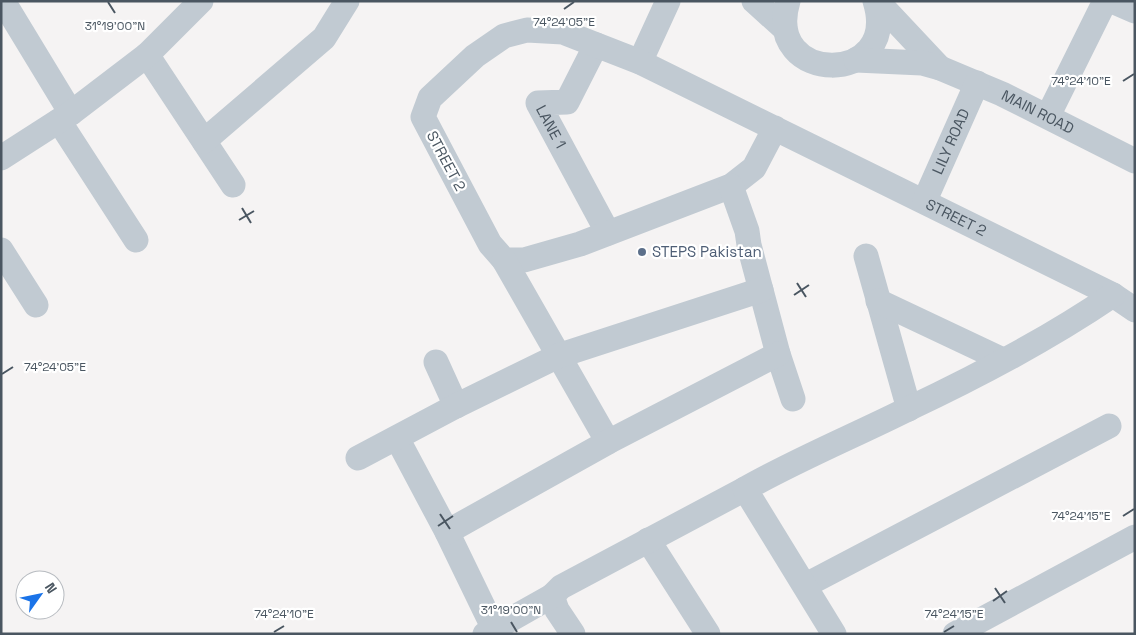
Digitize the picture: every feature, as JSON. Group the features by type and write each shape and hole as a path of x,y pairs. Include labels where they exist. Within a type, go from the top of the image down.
{"street":[{"path":"3,1 65,117 136,240"},
{"path":"1,158 65,117 147,55 201,1"},
{"path":"204,141 324,38 348,1"},
{"path":"640,62 668,1"},
{"path":"754,1 785,29"},
{"path":"785,29 784,13 788,1"},
{"path":"856,60 870,48 878,32 879,14 876,1"},
{"name":"MAIN ROAD","path":"876,1 940,68"},
{"path":"1048,116 1105,1"},
{"path":"1112,1 1135,10"},
{"name":"MAIN ROAD","path":"785,29 792,46 804,58 821,66 839,66 856,60 922,63 940,68 1048,116 1135,161"},
{"name":"STREET 2","path":"608,442 504,260 490,244 423,117 430,98 475,56 504,36 527,30 563,32 640,62 925,200 1113,295 1135,310"},
{"name":"LANE 1","path":"596,45 568,102 538,103 608,233"},
{"path":"147,55 233,185"},
{"name":"LILY ROAD","path":"925,200 977,84"},
{"path":"504,260 524,260 608,233 731,186 754,168 775,128"},
{"path":"731,186 747,231 778,354 793,399"},
{"path":"1,250 36,305"},
{"path":"866,256 909,409"},
{"path":"358,458 456,406 558,356 761,290"},
{"path":"397,438 447,532 489,631 552,596 561,587 789,464 909,409 1003,360 1076,320 1113,295"},
{"path":"878,301 1003,360"},
{"path":"447,532 608,442 778,354"},
{"path":"436,362 456,406"},
{"path":"806,585 1109,426"},
{"path":"745,489 806,585 834,634"},
{"path":"955,634 1135,537"},
{"path":"648,540 708,634"},
{"path":"552,596 557,610 573,634"}],"place":[{"name":"STEPS Pakistan","path":"642,252"}]}
